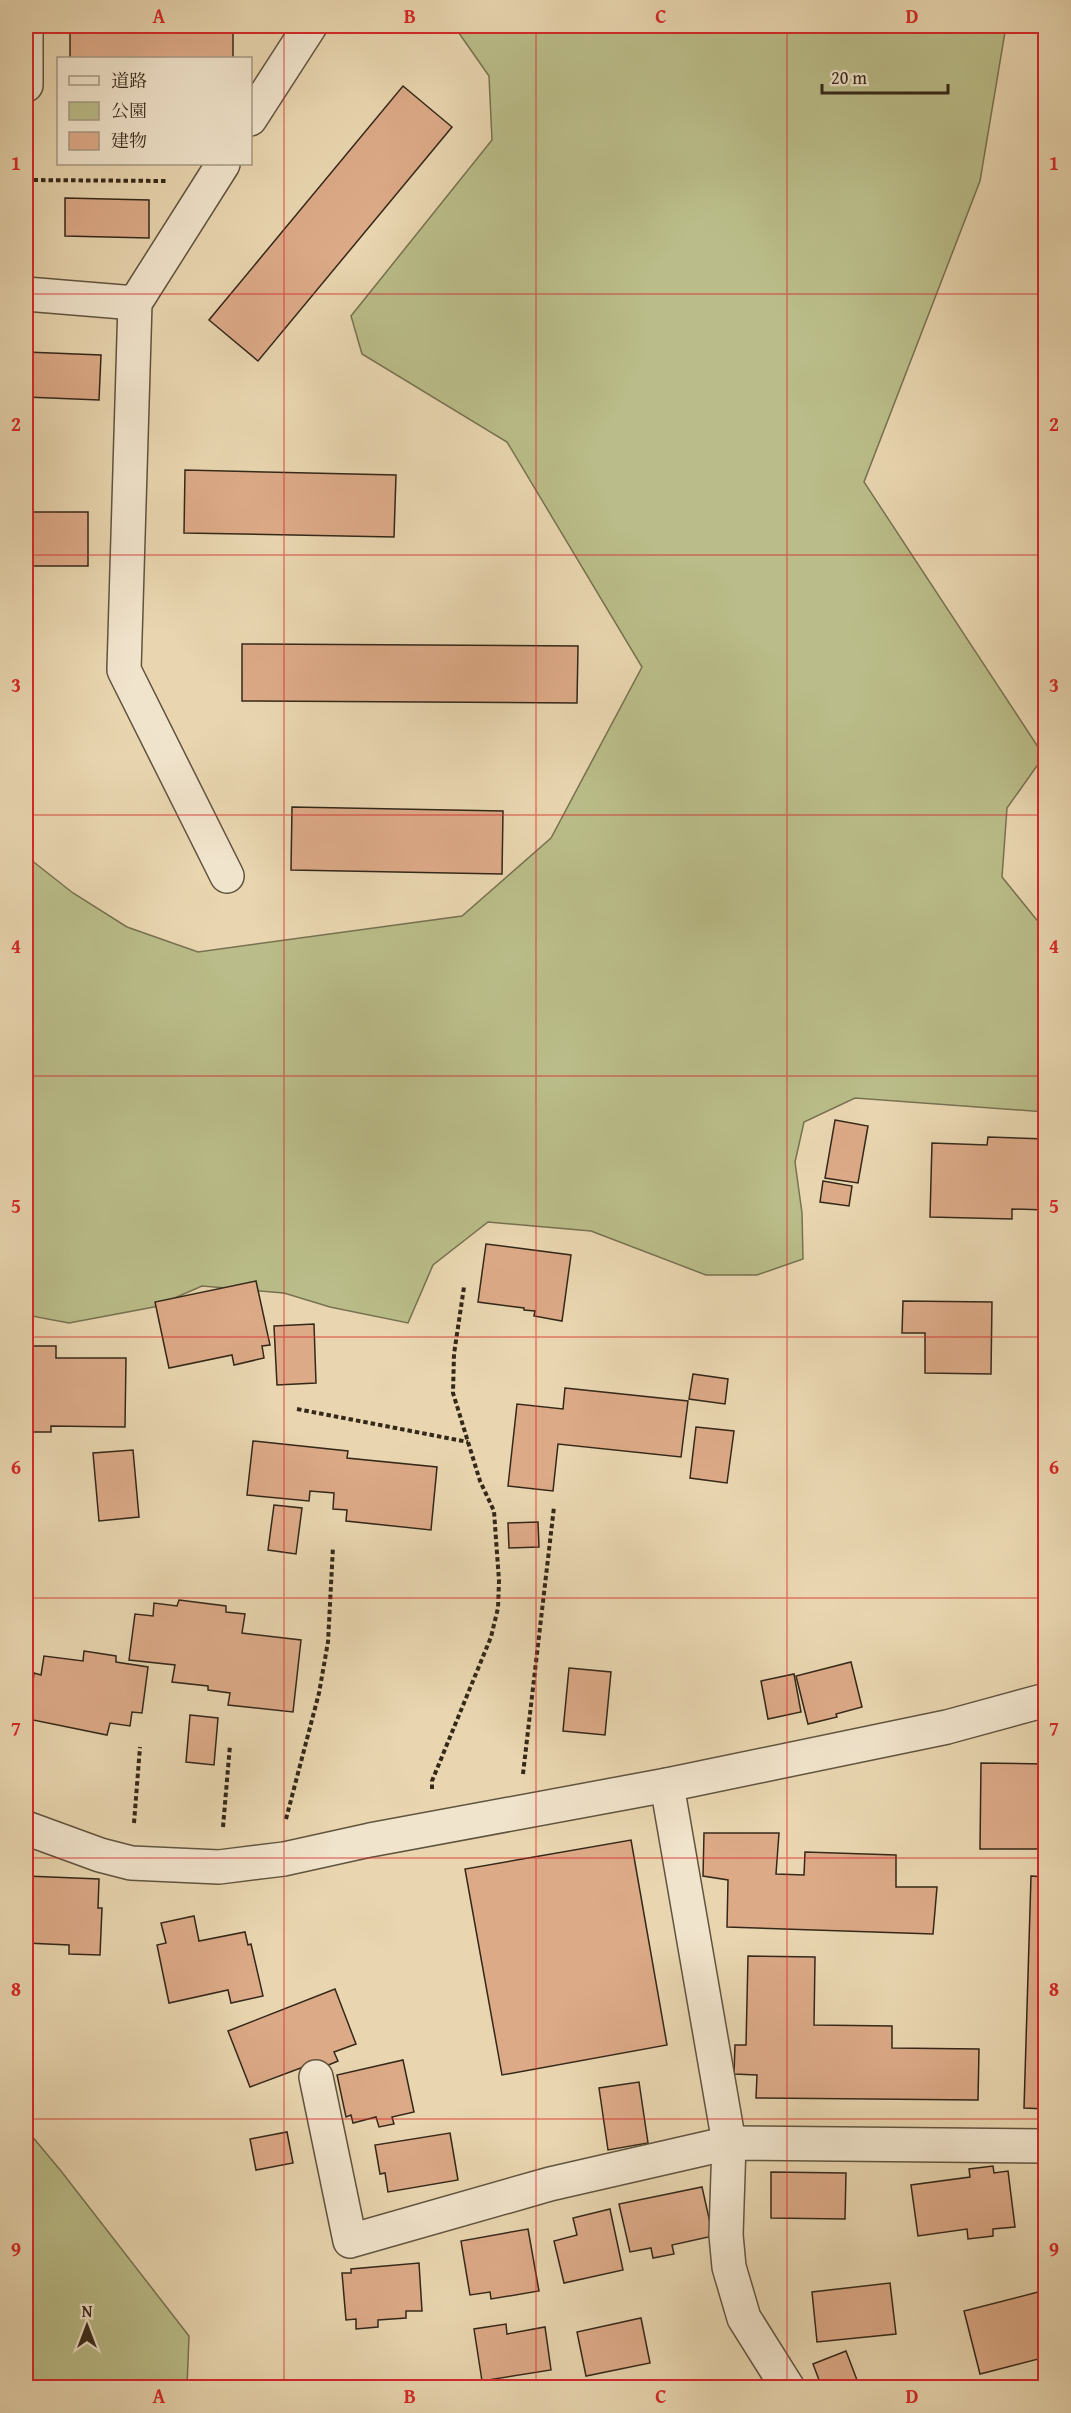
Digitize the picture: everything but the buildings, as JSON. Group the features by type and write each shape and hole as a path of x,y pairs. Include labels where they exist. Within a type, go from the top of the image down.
{"street":[{"path":"26,26 26,85"},
{"path":"252,116 310,26"},
{"path":"218,172 135,303 124,670 227,876"},
{"path":"26,294 135,303"},
{"path":"26,1828 100,1855 131,1863 219,1867 285,1858 667,1785 947,1727 1046,1700"},
{"path":"667,1785 729,2143 726,2235 729,2267 744,2318 788,2388"},
{"path":"316,2077 350,2241 550,2184 729,2143 1046,2146"}],"path":[{"path":"26,180 218,172"},
{"path":"433,1829 432,1781 491,1637 498,1608 499,1581 494,1511 480,1481 453,1393 454,1354 465,1287"},
{"path":"297,1409 468,1442"},
{"path":"518,1813 554,1507"},
{"path":"285,1858 285,1823 319,1693 328,1642 333,1547"},
{"path":"219,1867 230,1744"},
{"path":"131,1863 140,1747"}],"green space":[{"path":"454,26 1006,26 980,181 864,482 1044,756 1007,808 1002,877 1045,930 1045,1112 855,1098 804,1122 795,1162 802,1213 803,1259 757,1275 706,1275 591,1231 488,1222 433,1265 408,1323 330,1307 284,1293 202,1286 154,1307 69,1323 26,1315 26,856 73,893 127,927 198,952 462,916 551,838 642,667 507,442 362,354 351,316 492,140 489,76"},
{"path":"26,2129 189,2336 187,2387 26,2387"}]}
